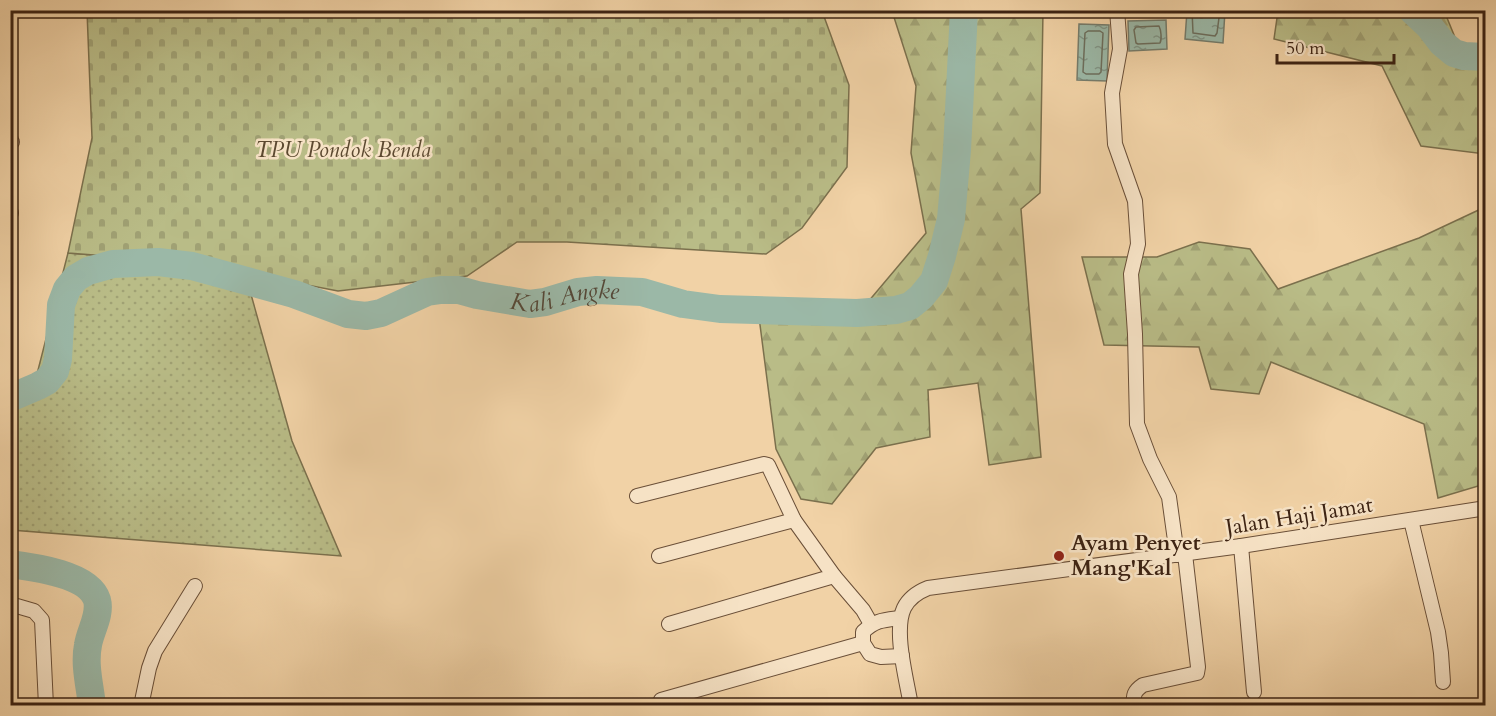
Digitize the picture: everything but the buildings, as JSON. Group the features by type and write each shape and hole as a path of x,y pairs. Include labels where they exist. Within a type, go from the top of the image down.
{"street":[{"path":"1117,10 1120,49 1112,93 1115,144 1135,201 1138,244 1131,274 1137,424 1150,459 1169,497 1181,554 1198,667 1197,673 1143,685 1136,691 1134,705"},
{"path":"637,496 764,464 768,465 795,520 834,576 863,610 871,624"},
{"name":"Jalan Haji Jamat","path":"900,618 910,599 917,592 928,588 1241,546 1485,508"},
{"path":"659,556 795,520"},
{"path":"1411,520 1438,632 1443,682"},
{"path":"1241,546 1254,692"},
{"path":"669,624 834,576"},
{"path":"141,705 155,651 195,586"},
{"path":"10,604 34,611 42,620 46,705"},
{"path":"902,656 881,657 870,654 863,643 863,632 871,624 900,618 902,656 911,705"},
{"path":"661,700 863,643"}],"green space":[{"name":"TPU Pondok Benda","path":"87,11 822,11 849,85 847,167 802,228 766,254 567,242 517,242 467,276 338,291 171,261 68,253 92,138"},
{"path":"892,11 1043,11 1040,193 1021,209 1041,457 989,465 978,383 928,390 930,437 876,448 832,504 801,499 776,449 759,317 857,315 926,233 911,153 916,86"},
{"path":"1278,11 1442,11 1445,13 1461,52 1485,55 1485,154 1421,146 1382,66 1274,39"},
{"path":"1485,207 1485,484 1438,498 1424,424 1271,362 1259,394 1211,389 1199,347 1104,345 1082,257 1157,257 1199,242 1250,249 1278,289 1419,238"},
{"path":"68,253 171,261 245,273 292,441 341,556 11,530 10,389 36,378"}],"water":[{"path":"1187,11 1225,11 1223,43 1185,39"},
{"path":"1166,20 1167,49 1129,51 1128,21"},
{"path":"1079,24 1109,25 1107,81 1077,80"}],"waterway":[{"name":"Kali Angke","path":"10,398 47,381 55,371 58,359 61,305 67,289 76,278 88,271 113,264 158,262 192,266 294,294 348,314 366,316 381,313 427,292 441,290 459,290 530,304 578,292 597,290 642,292 683,304 720,309 857,313 896,310 910,306 934,281 951,219 964,10"},
{"name":"Kali Angke","path":"1412,10 1454,53 1486,57"},
{"name":"Kali Angke","path":"10,564 59,573 72,578 92,591 98,606 87,653 92,706"}],"place":[{"name":"Ayam Penyet Mang'Kal","path":"1059,556"}]}
